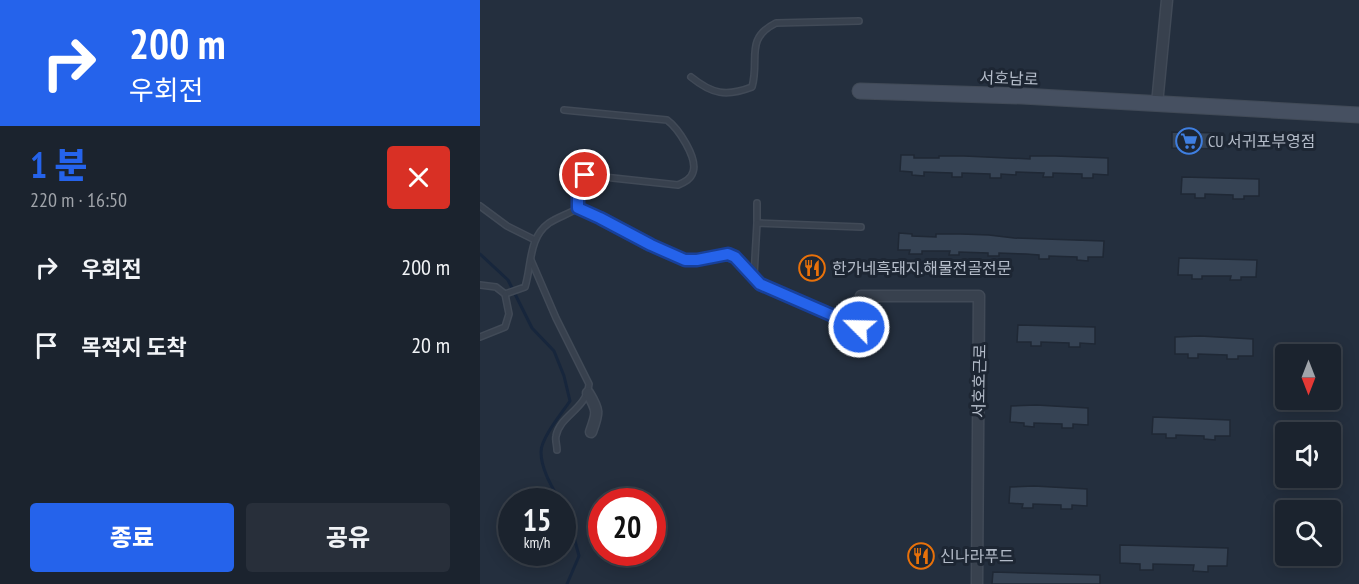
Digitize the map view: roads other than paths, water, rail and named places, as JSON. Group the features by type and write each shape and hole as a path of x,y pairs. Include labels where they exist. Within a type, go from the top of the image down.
{"main road":[{"name":"서호남로","path":"860,91 1022,96 1359,115"}],"street":[{"path":"1157,104 1167,0"},
{"name":"서호호근로","path":"861,296 979,296 977,584"},
{"path":"588,393 597,407 596,419 591,432"}],"lane":[{"path":"691,77 705,87 718,92 736,93 752,87 756,43 764,29 776,23 859,21"},
{"path":"564,110 667,120 678,129 693,160 693,174 678,185 585,175 579,177 578,208"},
{"path":"754,277 757,203"},
{"path":"480,206 507,226 535,240"},
{"path":"506,294 525,287 530,258 540,231 578,208"},
{"path":"578,208 685,260 728,254 735,257 760,284 859,327"},
{"path":"757,223 861,227"},
{"path":"530,258 556,318 589,384 585,399 558,430 557,450"},
{"path":"480,285 496,287 506,294 509,314 505,327 480,337"}],"waterway":[{"path":"480,254 508,280 532,328 554,351 564,376 570,401 548,433 541,452 545,471 552,488"},
{"path":"576,545 579,556 576,563"},
{"path":"567,584 575,566"}],"place":[{"name":"CU 서귀포부영점","path":"1189,141"},
{"name":"한가네흑돼지.해물전골전문","path":"812,268"},
{"name":"신나라푸드","path":"921,556"}]}
